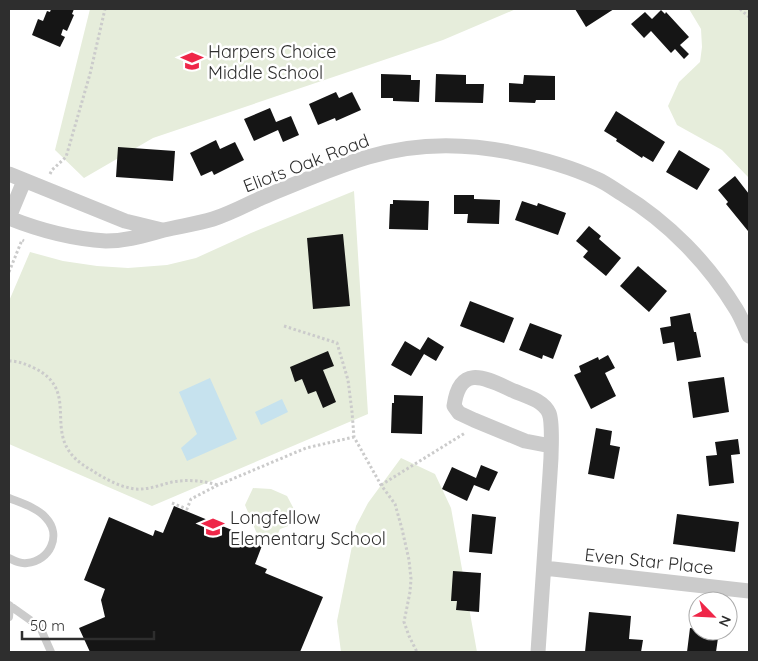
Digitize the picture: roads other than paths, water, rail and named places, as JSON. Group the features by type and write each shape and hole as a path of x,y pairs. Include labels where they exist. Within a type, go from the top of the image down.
{"street":[{"name":"Eliots Oak Road","path":"9,218 28,226 80,238 108,241 132,239 163,230 213,220 318,174 370,156 397,150 458,145 493,149 528,156 599,179 635,202 668,227 709,270 737,310 749,336"},
{"name":"Eliots Oak Road","path":"9,174 125,221 163,230"},
{"path":"9,218 24,181"},
{"path":"538,652 551,446 550,415 539,401 484,378 465,380 459,388 454,406 459,412 525,441 551,446"},
{"name":"Even Star Place","path":"544,568 749,591"}],"lane":[{"path":"9,498 41,512 48,519 54,542 47,554 35,562 20,563 9,558"},
{"path":"9,606 9,617"},
{"path":"9,606 40,627 51,652"}],"water":[{"path":"210,378 237,439 187,461 181,448 197,434 179,392"},
{"path":"282,399 288,412 261,425 255,412"}],"place":[{"name":"Harpers Choice Middle School","path":"192,61"},
{"name":"Longfellow Elementary School","path":"213,527"}]}
